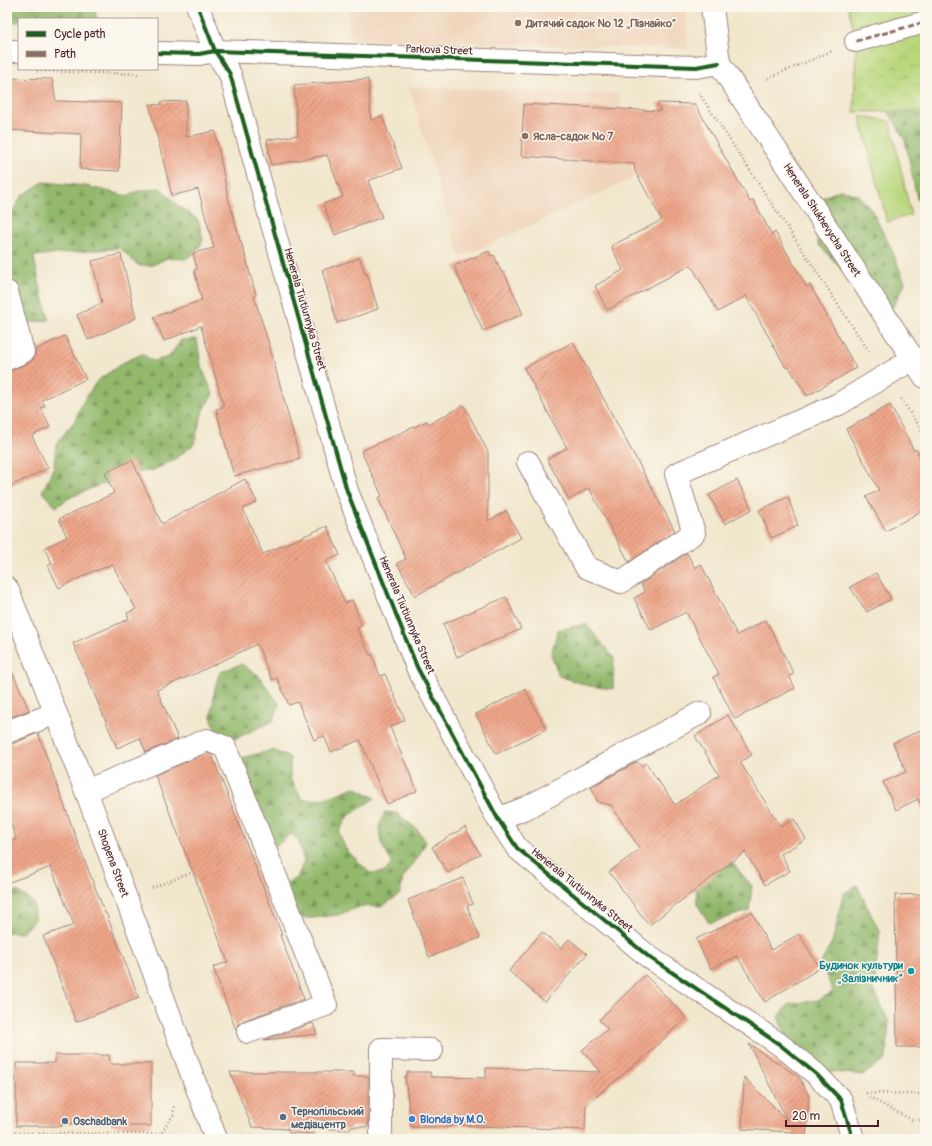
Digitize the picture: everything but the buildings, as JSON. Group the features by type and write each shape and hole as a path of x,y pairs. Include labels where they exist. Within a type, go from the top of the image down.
{"street":[{"name":"Henerala Tiutiunnyka Street","path":"198,7 215,51 230,74 347,491 417,667 498,819 517,848 643,952 779,1044 816,1074 841,1100 853,1139"},
{"path":"712,7 720,63"},
{"path":"856,41 925,22"},
{"path":"7,50 18,51"},
{"name":"Parkova Street","path":"158,53 199,54 215,51 696,67 720,63"},
{"name":"Henerala Shukhevycha Street","path":"720,63 925,377"},
{"path":"7,292 23,352 7,359"},
{"path":"528,462 586,567 621,582 694,533 676,474 839,404 913,359"},
{"name":"Shopena Street","path":"7,588 86,791 216,1139"},
{"path":"498,819 528,807 700,713"},
{"path":"7,732 56,714"},
{"path":"86,791 208,740 225,747 326,1005 248,1032"},
{"path":"381,1139 381,1050 432,1050"}],"path":[{"path":"764,80 856,41"},
{"path":"696,67 698,92 925,435"},
{"path":"154,888 193,872"},
{"path":"862,1093 912,1120 925,1120"},
{"path":"877,1093 925,1094"},
{"path":"7,1132 161,1134"},
{"path":"240,1134 277,1139"},
{"path":"635,1139 803,1139"}],"shaded area":[{"name":"Дитячий садок № 12 „Пізнайко“","path":"349,7 686,7 688,49 350,39"},
{"name":"Ясла-садок № 7","path":"409,87 619,94 635,177 460,258"}],"green space":[{"path":"7,7 94,7 97,18 18,18 18,22 7,22"},
{"path":"848,7 925,7 925,111 854,112 856,41"},
{"path":"925,52 925,207 917,199 905,140 876,90"},
{"path":"861,116 890,121 911,215 887,222"},
{"path":"43,182 86,186 127,196 138,191 160,188 179,206 198,220 203,240 198,250 186,259 167,258 153,265 139,266 120,248 34,256 49,320 26,323 7,285 12,272 13,256 7,250 7,220 22,196"},
{"path":"840,190 858,195 872,211 892,250 905,283 893,307 870,300 818,244 810,203"},
{"path":"197,339 201,366 213,394 203,410 194,444 175,459 154,470 135,473 92,488 69,498 56,507 42,492 54,467 56,444 74,422 83,402 97,381 124,362 142,354 153,361 169,357 181,340"},
{"path":"586,624 614,658 613,689 589,686 559,676 551,654 558,630"},
{"path":"241,664 258,675 279,704 273,721 230,741 220,741 211,717 215,687 220,672"},
{"path":"273,750 290,758 290,779 303,800 323,799 355,787 375,798 347,817 339,832 345,848 370,873 385,872 392,863 381,843 379,827 385,812 396,813 417,829 426,842 417,859 403,878 400,894 381,907 362,906 338,915 313,918 291,918 282,885 297,878 304,861 298,839 291,834 272,849 237,759"},
{"path":"723,852 752,886 749,911 709,923 697,904 696,883"},
{"path":"857,885 872,917 880,930 874,990 889,1022 886,1059 863,1075 824,1071 789,1043 778,1017 789,1004 818,1000 833,992 821,963 833,940 843,894"},
{"path":"17,891 34,903 34,920 22,933 7,932 7,895"}],"marked path":[{"path":"856,41 925,22"}],"cycle path":[{"path":"198,7 215,51 230,74 347,491 417,667 498,819 517,848 649,957 779,1044 816,1074 841,1100 853,1139"},
{"path":"158,53 199,54 215,51 696,67 719,63"}],"place":[{"name":"Дитячий садок № 12 „Пізнайко“","path":"518,23"},
{"name":"Ясла-садок № 7","path":"525,136"},
{"name":"Будинок культури „Залізничник“","path":"911,971"},
{"name":"Тернопільський медіацентр","path":"283,1117"},
{"name":"Blonda by M.O.","path":"412,1119"},
{"name":"Oschadbank","path":"65,1121"}]}
